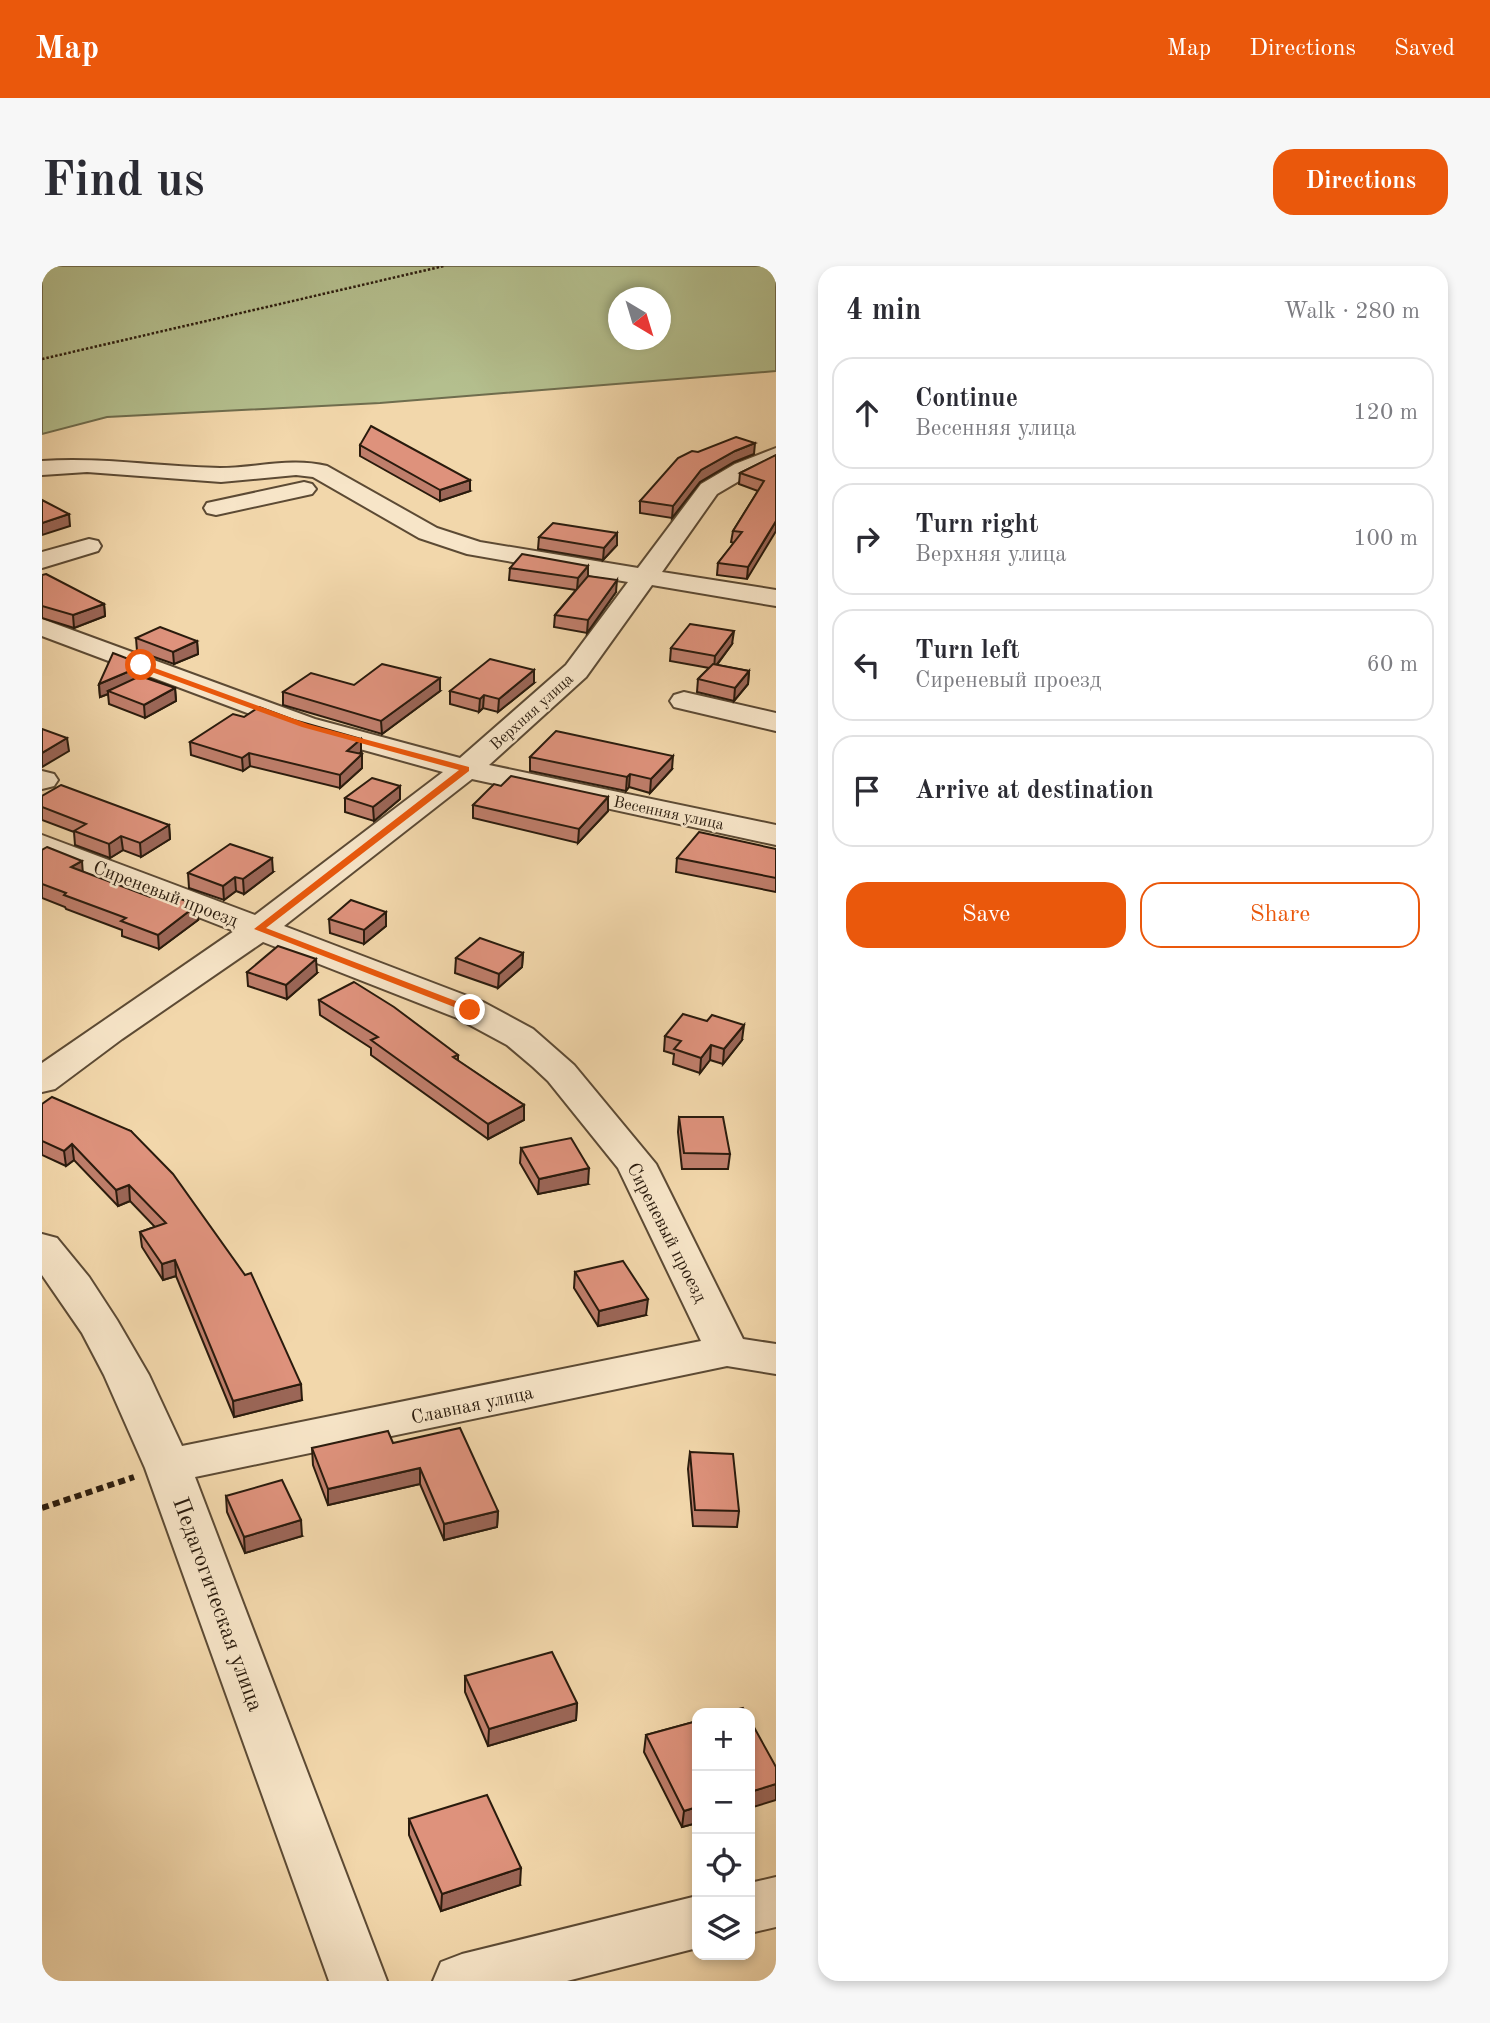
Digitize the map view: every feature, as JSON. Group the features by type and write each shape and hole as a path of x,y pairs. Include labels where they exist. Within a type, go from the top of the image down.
{"street":[{"path":"289,446 345,488 428,533 476,549 776,598"},
{"name":"Верхняя улица","path":"42,1081 109,1031 259,929 466,769 576,671 709,489 743,469 776,455"},
{"path":"42,468 87,465 221,475 296,468 319,471"},
{"path":"216,508 299,489 345,488"},
{"path":"42,560 89,546"},
{"name":"Весенняя улица","path":"42,627 305,725 466,769 776,835"},
{"path":"684,701 776,722"},
{"name":"Сиреневый проезд","path":"42,845 470,1010 520,1037 561,1073 636,1164 727,1351"},
{"name":"Педагогическая улица","path":"42,1247 58,1265 125,1368 168,1466 358,1981"},
{"name":"Славная улица","path":"168,1466 727,1351 776,1359"},
{"path":"755,1908 776,1902"},
{"path":"462,1981 692,1923"}],"path":[{"path":"42,359 444,266"},
{"path":"42,1508 168,1466"}],"green space":[{"path":"42,266 776,266 776,371 380,403 107,417 42,434"}],"building":[{"path":"371,426 470,480 440,490 360,445"},
{"path":"736,437 755,443 701,470 673,506 640,501 678,458"},
{"path":"776,455 776,521 748,567 718,563 742,532 733,531 764,481 740,473"},
{"path":"42,500 69,514 42,523"},
{"path":"553,523 617,533 604,548 539,537"},
{"path":"522,554 588,566 578,578 510,568"},
{"path":"46,574 104,604 73,615 42,606 42,575"},
{"path":"588,576 617,580 588,620 555,615"},
{"path":"690,624 734,631 715,656 671,648"},
{"path":"160,627 197,641 173,652 136,638"},
{"path":"113,653 144,665 99,684"},
{"path":"490,659 534,670 499,699 484,695 480,699 450,691"},
{"path":"382,664 440,678 381,721 283,692 311,673 354,685"},
{"path":"713,664 749,671 735,688 698,679"},
{"path":"140,676 175,688 144,705 108,691"},
{"path":"259,707 361,739 347,751 362,754 340,775 249,753 242,758 190,742 233,714 244,717"},
{"path":"42,729 67,738 42,753"},
{"path":"556,731 673,756 651,779 630,774 627,777 530,757"},
{"path":"511,776 608,797 579,829 473,805 494,784 501,786"},
{"path":"372,778 400,786 373,807 345,798"},
{"path":"61,785 169,825 140,843 121,836 109,844 74,831 86,824 42,807 42,796"},
{"path":"699,832 776,849 776,878 677,858"},
{"path":"230,844 272,858 243,879 235,877 223,886 188,873"},
{"path":"47,847 82,861 71,867 150,897 162,892 197,905 158,935 121,921 126,918 42,884 42,850"},
{"path":"351,900 386,912 364,930 329,919"},
{"path":"480,938 523,953 499,974 456,958"},
{"path":"278,946 316,959 286,985 247,972"},
{"path":"354,982 394,1007 458,1055 453,1057 524,1105 488,1124 371,1040 378,1037 319,1000"},
{"path":"683,1014 707,1021 712,1015 744,1025 724,1049 711,1045 701,1058 674,1049 681,1041 665,1036"},
{"path":"52,1097 131,1131 173,1174 245,1275 251,1273 301,1384 233,1401 175,1260 162,1264 140,1232 166,1223 129,1185 116,1190 72,1144 64,1151 42,1141 42,1104"},
{"path":"679,1117 723,1117 730,1154 684,1153"},
{"path":"571,1138 589,1168 539,1179 521,1148"},
{"path":"623,1261 648,1299 599,1311 575,1272"},
{"path":"460,1428 498,1511 444,1524 420,1468 328,1489 312,1448 388,1431 393,1443"},
{"path":"690,1452 733,1454 739,1511 695,1510"},
{"path":"282,1480 301,1520 244,1537 226,1496"},
{"path":"552,1652 577,1703 489,1729 465,1676"},
{"path":"692,1722 692,1809 684,1811 646,1735"},
{"path":"755,1729 776,1767 776,1784 755,1790"},
{"path":"487,1795 521,1868 442,1894 409,1819"}],"route":[{"path":"141,665 305,725 466,769 259,929 470,1010"}]}
